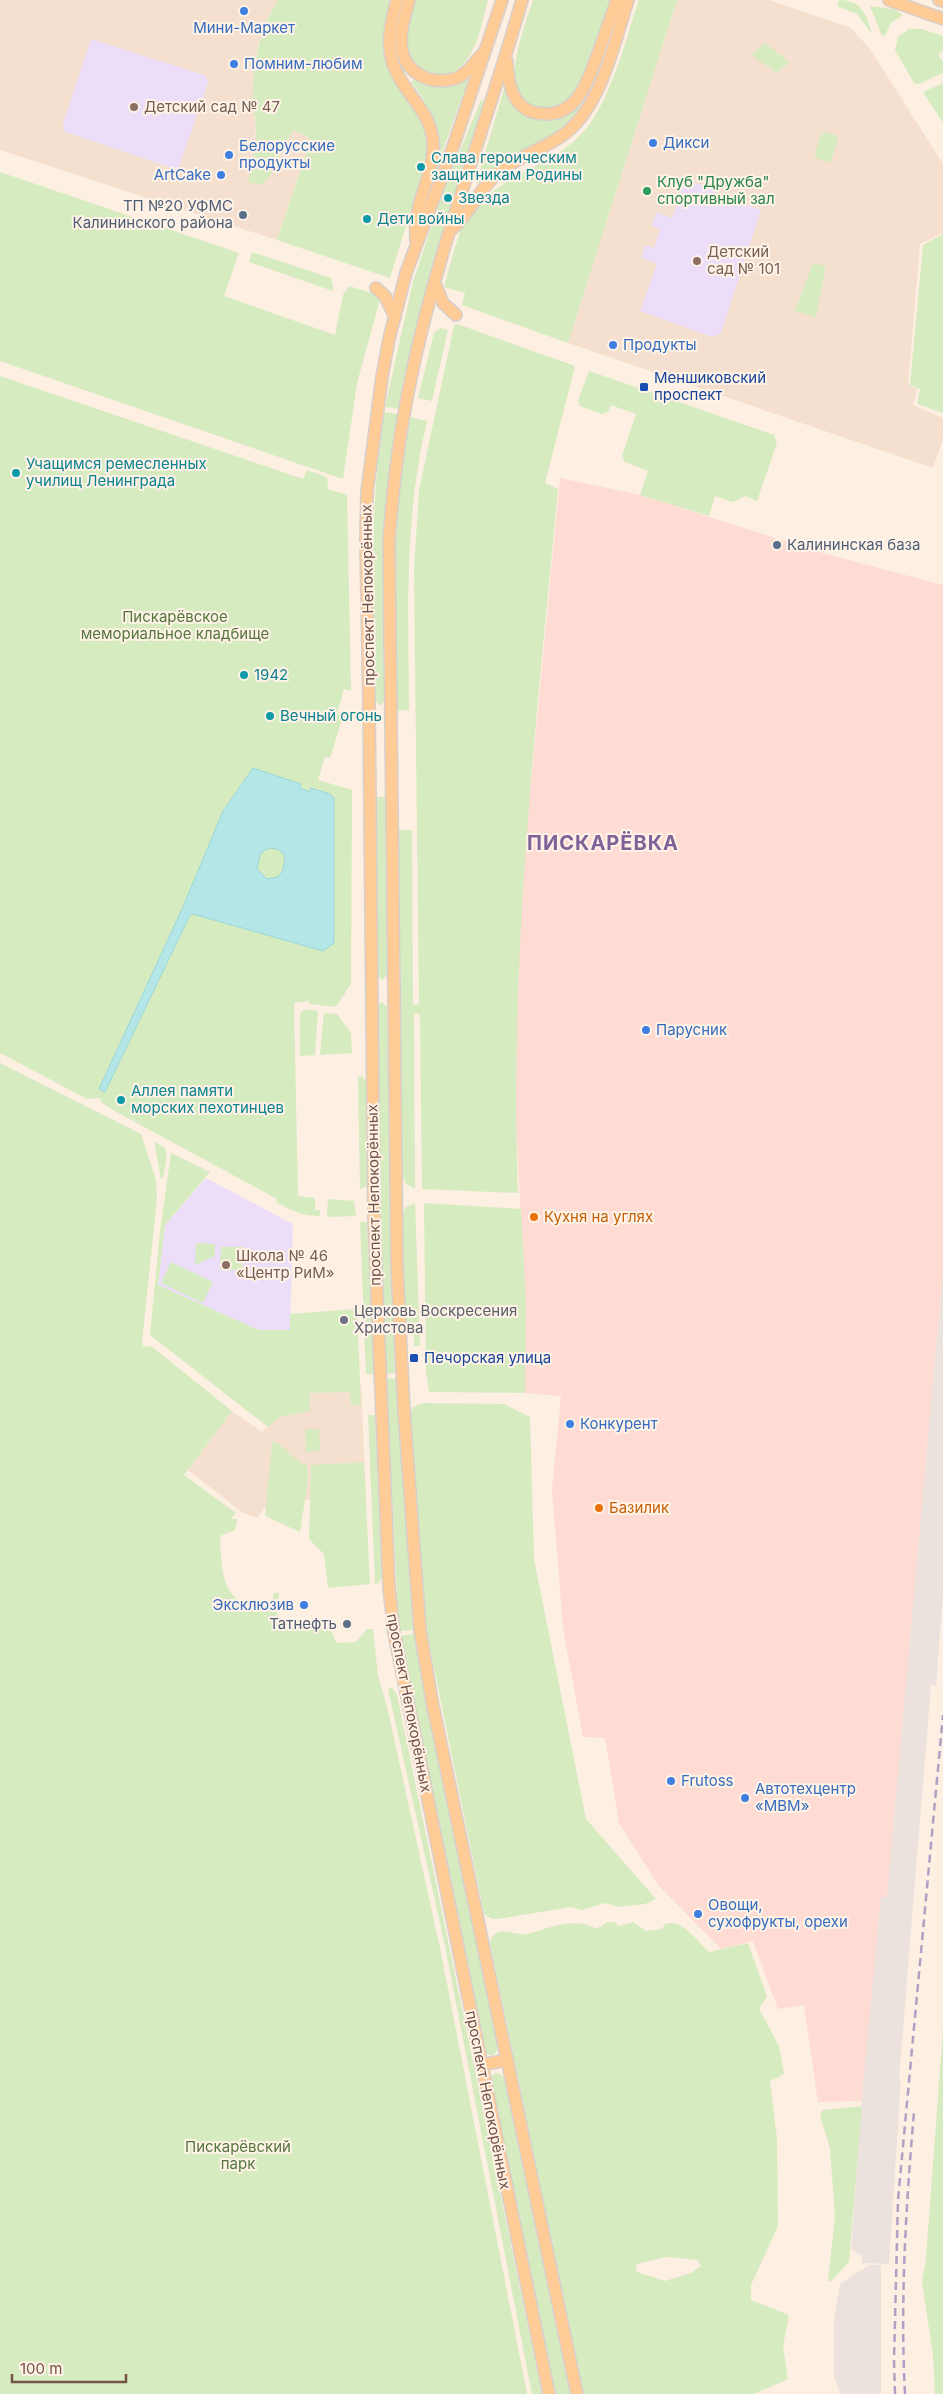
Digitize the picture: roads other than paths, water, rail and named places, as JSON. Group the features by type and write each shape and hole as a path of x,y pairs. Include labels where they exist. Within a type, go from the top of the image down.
{"main road":[{"path":"397,0 391,22 390,52 398,76 424,114 433,141 431,162 416,221 416,246"},
{"path":"409,0 400,39 405,61 416,73 430,79 453,79 470,68 488,45"},
{"name":"проспект Непокорённых","path":"502,0 488,45 406,273 394,317 378,400 367,492 375,1268 392,1618 407,1707 549,2394"},
{"name":"проспект Непокорённых","path":"522,0 435,284 404,413 392,495 389,542 397,1267 404,1410 420,1630 432,1701 577,2394"},
{"path":"507,52 508,79 519,103 527,110 538,113 556,113 565,110 573,104 587,83 617,0"},
{"path":"451,230 463,220 479,195 496,175 550,143 577,123 599,87 628,0"},
{"path":"889,0 943,19"},
{"path":"939,0 943,1"},
{"path":"435,284 443,303 456,315"},
{"path":"376,288 385,296 394,317"},
{"path":"371,991 394,991"},
{"path":"481,2065 507,2060"}],"water":[{"path":"253,768 301,784 300,788 310,792 311,788 330,794 334,798 334,943 323,951 193,914 190,915 105,1092 99,1089 183,907 223,811","holes":["268,848 278,849 285,856 283,870 278,877 267,879 257,869 260,854"]}],"railway":[{"path":"895,2394 894,2361 898,2200 943,1715"},
{"path":"905,2394 903,2324 905,2253 914,2112"}],"place":[{"name":"Мини-Маркет","path":"244,11"},
{"name":"Помним-любим","path":"234,64"},
{"name":"Детский сад № 47","path":"134,107"},
{"name":"Дикси","path":"653,143"},
{"name":"Белорусские продукты","path":"229,155"},
{"name":"Слава героическим защитникам Родины","path":"421,167"},
{"name":"ArtCake","path":"221,175"},
{"name":"Клуб \"Дружба\" спортивный зал","path":"647,191"},
{"name":"Звезда","path":"448,198"},
{"name":"ТП №20 УФМС Калининского района","path":"243,215"},
{"name":"Дети войны","path":"367,219"},
{"name":"Детский сад № 101","path":"697,261"},
{"name":"Продукты","path":"613,345"},
{"name":"Меншиковский проспект","path":"644,387"},
{"name":"Учащимся ремесленных училищ Ленинграда","path":"16,473"},
{"name":"Калининская база","path":"777,545"},
{"name":"1942","path":"244,675"},
{"name":"Вечный огонь","path":"270,716"},
{"name":"Парусник","path":"646,1030"},
{"name":"Аллея памяти морских пехотинцев","path":"121,1100"},
{"name":"Кухня на углях","path":"534,1217"},
{"name":"Школа № 46 «Центр РиМ»","path":"226,1265"},
{"name":"Церковь Воскресения Христова","path":"344,1320"},
{"name":"Печорская улица","path":"414,1358"},
{"name":"Конкурент","path":"570,1424"},
{"name":"Базилик","path":"599,1508"},
{"name":"Эксклюзив","path":"304,1605"},
{"name":"Татнефть","path":"347,1624"},
{"name":"Frutoss","path":"671,1781"},
{"name":"Автотехцентр «МВМ»","path":"745,1798"},
{"name":"Овощи, сухофрукты, орехи","path":"698,1914"}],"district":[{"name":"ПИСКАРЁВКА","path":"603,843"}],"park label":[{"name":"Пискарёвское мемориальное кладбище","path":"175,626"},
{"name":"Пискарёвский парк","path":"238,2156"}]}
